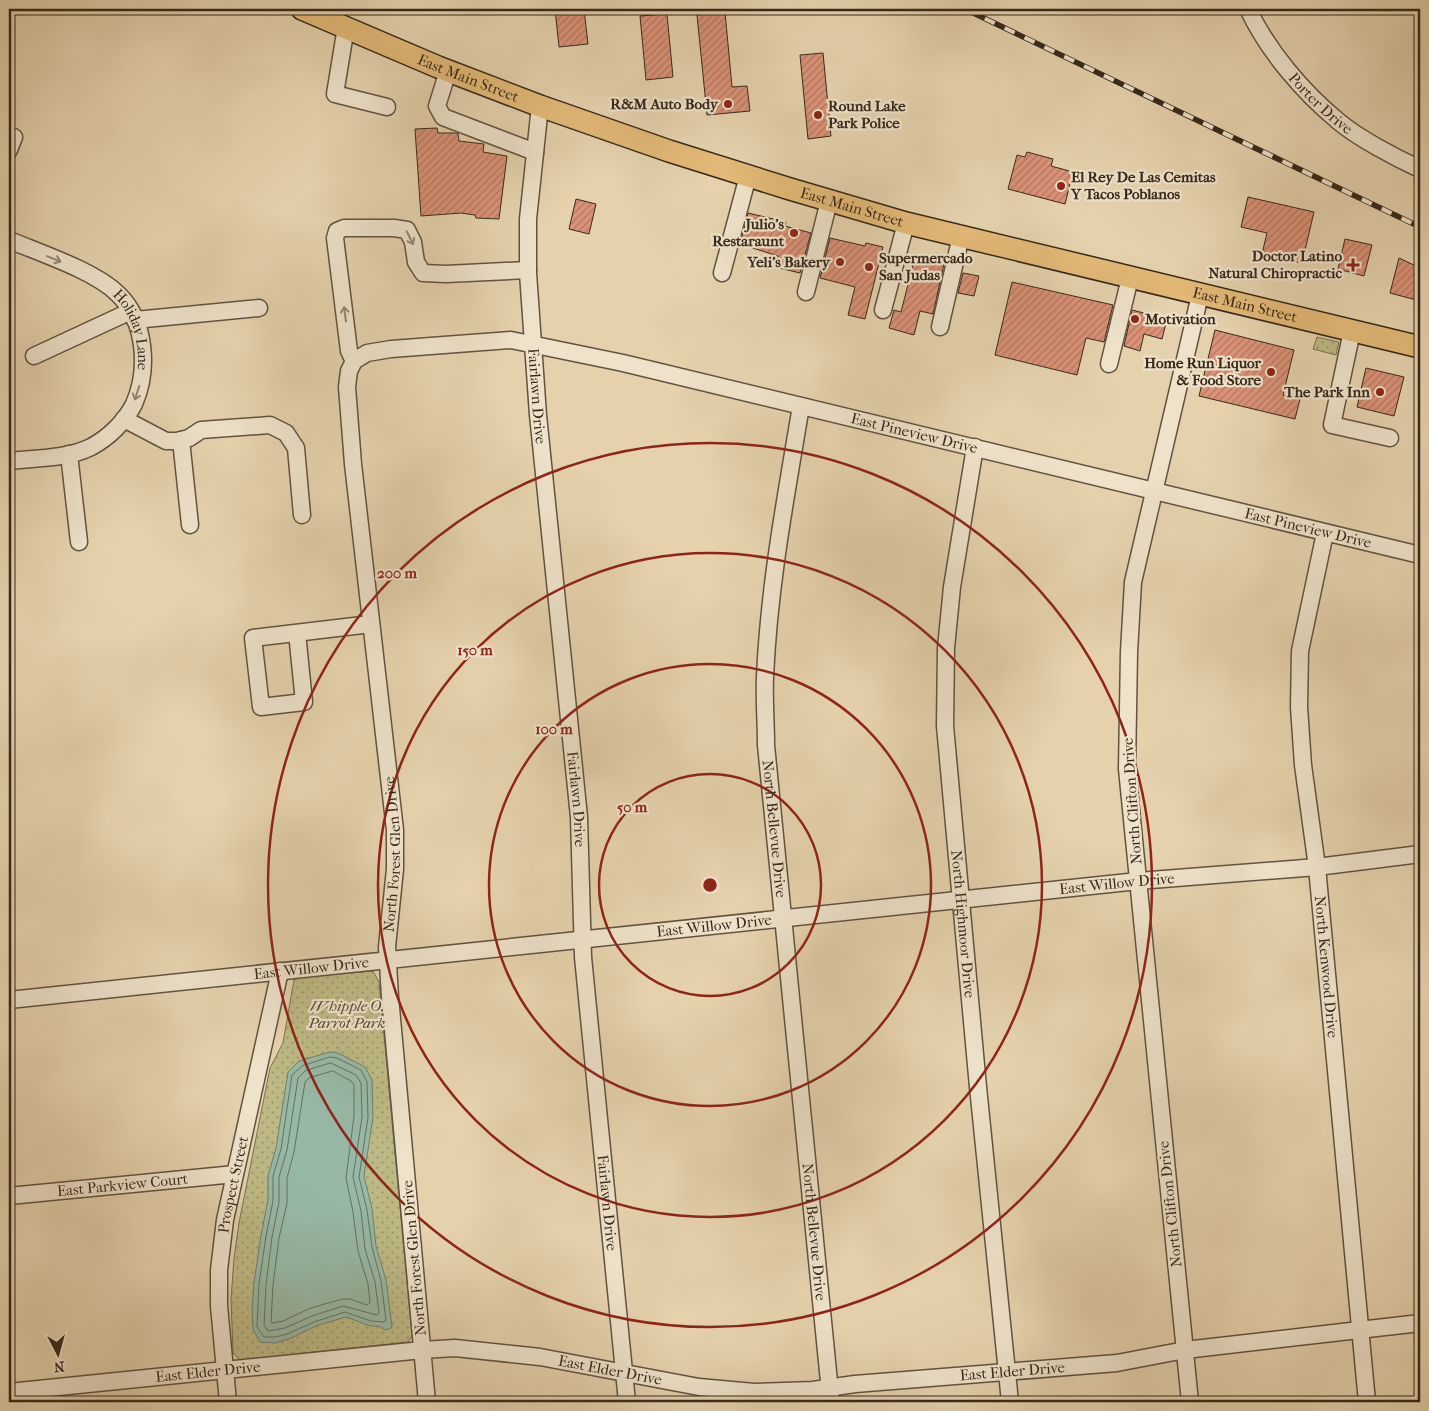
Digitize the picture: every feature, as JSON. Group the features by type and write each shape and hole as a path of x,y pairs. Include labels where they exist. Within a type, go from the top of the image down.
{"main road":[{"name":"East Main Street","path":"302,9 448,71 540,106 669,151 829,201 906,223 1420,347"}],"street":[{"name":"Porter Drive","path":"1248,9 1255,24 1278,58 1307,92 1338,122 1420,169"},
{"path":"346,27 335,94 387,107"},
{"path":"448,71 437,106 442,116 535,152"},
{"name":"Fairlawn Drive","path":"540,106 528,219 528,270 538,415 579,818 584,967 626,1402"},
{"path":"722,273 748,176"},
{"path":"806,292 829,201"},
{"path":"883,310 906,223"},
{"path":"354,361 349,351 336,238 338,231 344,228 407,230 414,242 416,262 423,273 446,274 528,270"},
{"path":"940,327 961,236"},
{"name":"Holiday Lane","path":"9,240 63,262 109,285 120,296 133,315 142,348 143,367 140,388 133,405 124,419 110,434 90,447 69,454 9,460"},
{"path":"1109,364 1130,278"},
{"name":"North Clifton Drive","path":"1190,1402 1127,770 1129,652 1133,582 1200,295"},
{"path":"34,356 133,315 259,308"},
{"path":"1352,331 1332,425 1390,438"},
{"name":"East Pineview Drive","path":"354,361 367,353 404,348 511,340 533,344 623,363 1420,555"},
{"name":"North Forest Glen Drive","path":"354,361 349,371 347,387 353,464 395,830 395,869 387,947 427,1402"},
{"name":"North Bellevue Drive","path":"801,406 776,551 765,679 766,745 831,1395"},
{"path":"124,419 166,441 181,440 201,430 270,425 286,433 296,448 302,515"},
{"path":"181,440 190,525"},
{"name":"North Highmoor Drive","path":"975,447 952,587 946,648 945,726 960,900 1010,1402"},
{"path":"69,454 79,542"},
{"name":"North Kenwood Drive","path":"1325,532 1300,651 1300,707 1303,765 1317,867 1367,1402"},
{"path":"297,633 304,702 261,707 253,638 371,624"},
{"name":"East Willow Drive","path":"9,1000 1138,881 1317,867 1420,854"},
{"name":"Prospect Street","path":"228,1402 219,1306 219,1270 225,1220 280,971"},
{"name":"East Parkview Court","path":"9,1196 235,1174"},
{"name":"East Elder Drive","path":"9,1392 31,1396 225,1371 455,1348 540,1357 699,1387 754,1392 813,1390 831,1395 1007,1371 1117,1362 1185,1350 1420,1323"}],"green space":[{"path":"1317,337 1339,342 1336,355 1313,349"},
{"name":"Whipple O. Parrot Park","path":"373,971 379,982 412,1336 408,1342 240,1360 233,1353 231,1299 234,1258 239,1223 270,1068 283,1043 294,980 303,977"}],"water":[{"path":"330,1052 338,1053 365,1067 372,1080 373,1117 364,1176 372,1209 376,1246 386,1280 392,1326 385,1330 379,1326 370,1326 346,1317 316,1326 289,1339 275,1343 260,1342 253,1329 254,1283 268,1200 268,1176 276,1148 288,1072 299,1061"}],"building":[{"path":"555,9 584,9 588,44 559,47"},
{"path":"725,12 732,87 747,86 750,111 707,115 697,15"},
{"path":"667,14 673,77 646,80 640,16"},
{"path":"823,53 831,136 808,139 800,55"},
{"path":"437,128 438,133 458,133 459,141 484,144 483,152 507,156 499,219 476,218 475,215 461,213 421,216 415,129"},
{"path":"1027,152 1053,159 1051,166 1073,172 1065,204 1008,189 1017,155 1025,157"},
{"path":"1248,197 1314,212 1302,263 1262,254 1267,233 1241,227"},
{"path":"576,199 596,204 589,234 569,229"},
{"path":"748,213 786,222 785,226 811,233 800,273 775,267 778,256 740,244"},
{"path":"830,238 865,246 866,243 883,247 865,319 848,315 855,287 820,278"},
{"path":"1345,239 1372,245 1364,276 1338,269"},
{"path":"915,257 944,264 933,314 920,311 914,335 889,328 894,310 901,312"},
{"path":"1399,258 1420,268 1420,301 1390,293"},
{"path":"963,273 979,276 974,296 958,293"},
{"path":"1012,282 1113,305 1104,342 1086,338 1077,375 995,355"},
{"path":"1132,310 1167,319 1162,339 1144,334 1140,351 1124,346"},
{"path":"1215,330 1294,350 1283,395 1300,399 1295,419 1199,396"},
{"name":"The Park Inn","path":"1366,368 1404,377 1394,416 1357,407"}],"railway":[{"path":"965,9 1420,227"}],"place":[{"name":"R&M Auto Body","path":"728,104"},
{"name":"Round Lake Park Police","path":"818,115"},
{"name":"El Rey De Las Cemitas Y Tacos Poblanos","path":"1061,186"},
{"name":"Julio's Restaraunt","path":"794,233"},
{"name":"Yeli's Bakery","path":"840,262"},
{"name":"Doctor Latino Natural Chiropractic","path":"1353,265"},
{"name":"Supermercado San Judas","path":"869,267"},
{"name":"Motivation","path":"1135,319"},
{"name":"Home Run Liquor & Food Store","path":"1271,372"},
{"name":"The Park Inn","path":"1380,392"}]}
